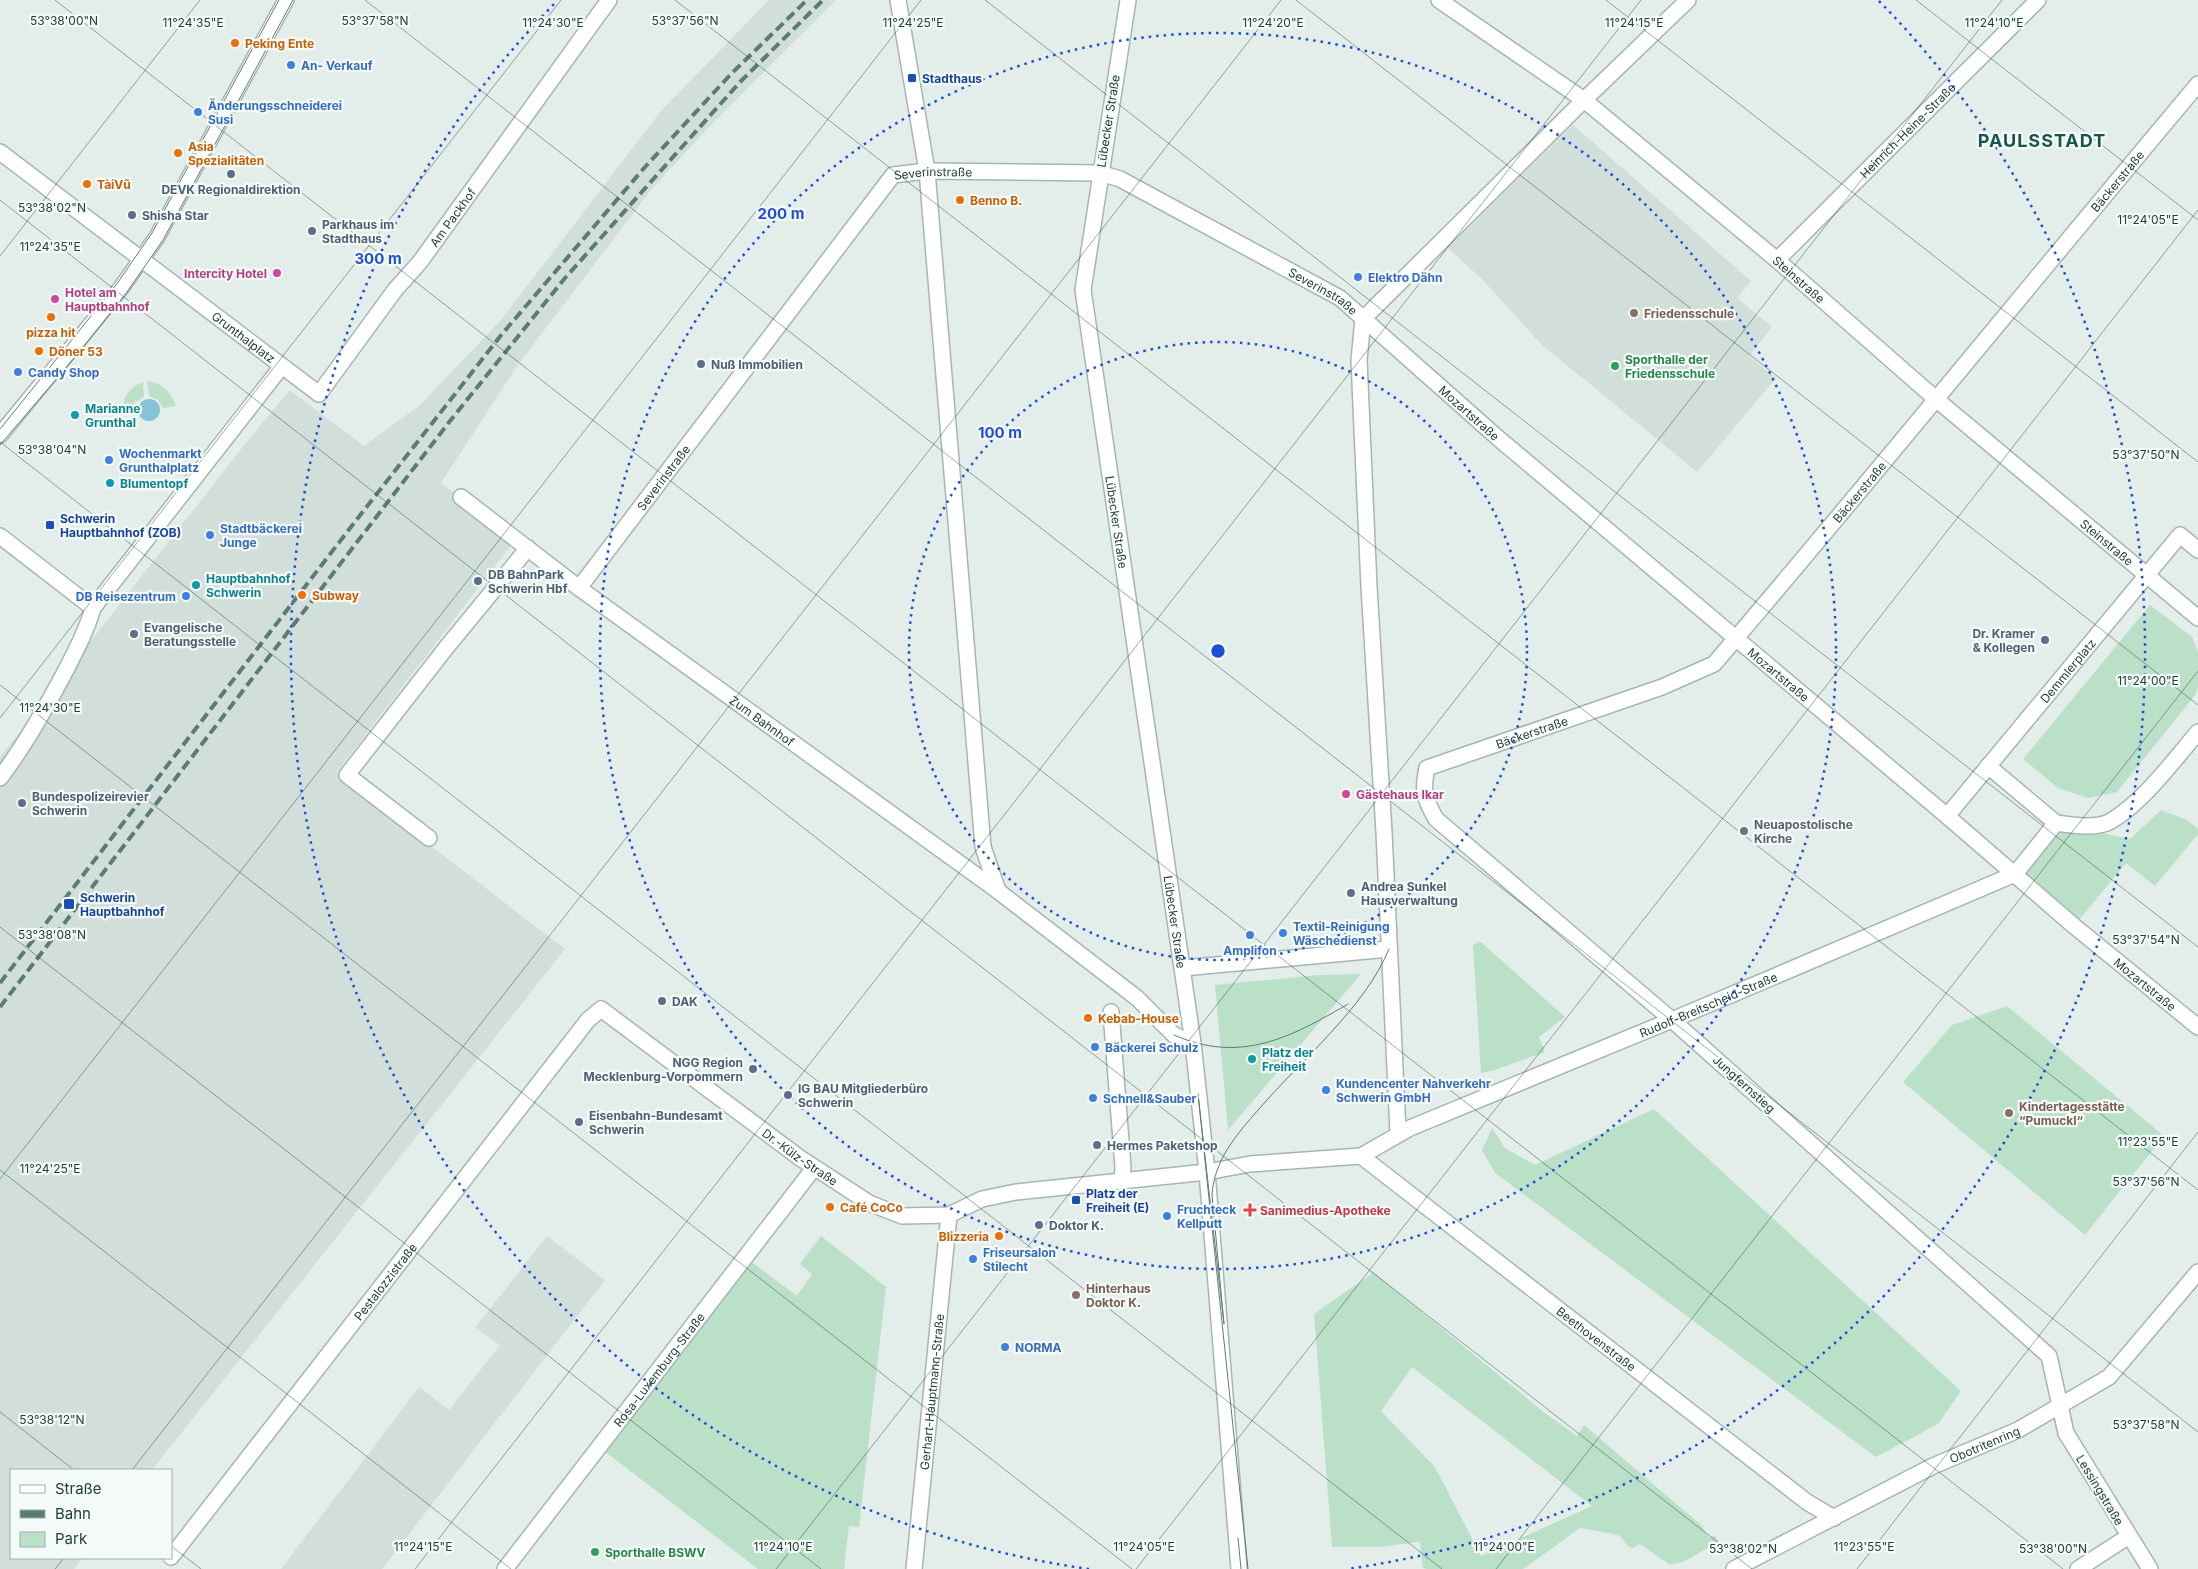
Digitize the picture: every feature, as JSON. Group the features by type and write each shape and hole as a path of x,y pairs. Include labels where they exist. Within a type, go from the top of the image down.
{"street":[{"path":"0,436 122,288 157,237 286,0"},
{"name":"Am Packhof","path":"282,366 320,394 394,290 420,262 609,0"},
{"path":"898,0 927,171 983,847 998,891"},
{"name":"Lübecker Straße","path":"1128,0 1083,290 1193,1043 1207,1172 1238,1538"},
{"name":"Steinstraße","path":"1439,0 1584,100 1777,260 1937,400 2147,575"},
{"path":"1398,1133 1383,822 1368,588 1359,360 1363,319 1688,0"},
{"name":"Heinrich-Heine-Straße","path":"1777,260 2038,0"},
{"name":"Bäckerstraße","path":"1427,768 1662,687 1714,664 1937,400 2061,247 2198,84"},
{"path":"0,152 142,259"},
{"name":"Severinstraße","path":"580,588 893,175 927,171 1100,172 1120,179 1340,298 1363,319"},
{"name":"Grunthalplatz","path":"0,778 14,760 48,704 87,629 92,608 282,366 142,259"},
{"name":"Mozartstraße","path":"1363,319 1498,438 1947,816 2074,926 2198,1026"},
{"name":"Zum Bahnhof","path":"461,497 580,588 998,891 1137,998 1174,1034 1193,1043"},
{"name":"Demmlerplatz","path":"1947,816 2180,534 2198,550"},
{"path":"0,536 92,608"},
{"path":"429,838 347,775 446,648 528,548"},
{"path":"2147,575 2198,618"},
{"path":"1988,766 2056,823 2077,826 2108,822 2142,797 2198,732"},
{"name":"Jungfernstieg","path":"1427,768 1423,787 1426,802 1436,819 1672,1020 2049,1356 2061,1406"},
{"path":"2015,874 2056,823"},
{"name":"Rudolf-Breitscheid-Straße","path":"1360,1156 1398,1133 1672,1020 2015,874"},
{"path":"1183,968 1389,950"},
{"name":"Dr.-Külz-Straße","path":"601,1009 814,1168 869,1203 902,1216 949,1215 996,1195 1207,1172"},
{"name":"Pestalozzistraße","path":"172,1557 588,1020 601,1009"},
{"path":"1111,1012 1124,1167 1122,1181"},
{"path":"1207,1172 1250,1164 1360,1156"},
{"name":"Beethovenstraße","path":"1360,1156 1807,1502 1834,1518"},
{"name":"Rosa-Luxemburg-Straße","path":"504,1569 814,1168"},
{"name":"Gerhart-Hauptmann-Straße","path":"914,1569 949,1215"},
{"name":"Obotritenring","path":"1734,1569 1933,1466 2018,1430 2110,1377 2198,1272"},
{"name":"Lessingstraße","path":"2061,1406 2066,1433 2150,1569"},
{"path":"2078,1569 2129,1536"},
{"path":"1238,1538 1239,1569"},
{"path":"1238,1538 1244,1569"},
{"name":"Pestalozzistraße","path":"162,1569 170,1559"}],"shaded area":[{"path":"769,0 836,0 707,129 650,191 517,366 441,483 516,539 336,773 565,949 153,1469 10,1469 10,1559 82,1559 74,1569 0,1569 0,757 249,439 290,390 364,446 420,405 501,320 661,111"},
{"name":"Friedensschule","path":"1573,125 1751,281 1737,298 1772,327 1749,356 1776,378 1697,472 1541,344 1483,280 1448,248"},
{"path":"547,1236 605,1280 382,1569 281,1569 419,1387 449,1410 500,1345 475,1328"}],"green space":[{"path":"147,381 158,384 166,389 172,396 176,406 163,408 158,400 149,396"},
{"path":"143,382 144,397 138,401 135,400 133,412 123,413 127,394 133,387"},
{"path":"2150,605 2192,637 2198,653 2198,686 2196,694 2117,792 2088,798 2058,788 2023,759"},
{"path":"2161,810 2187,820 2198,829 2198,834 2155,886 2126,863 2074,926 2015,874 2056,823 2130,839"},
{"path":"1478,942 1482,943 1565,1017 1539,1037 1545,1052 1495,1070 1481,1073 1473,946"},
{"path":"1361,974 1228,1130 1215,985 1318,975"},
{"path":"2007,1006 2164,1136 2085,1235 1903,1082 1952,1025"},
{"path":"1654,1109 1961,1391 1938,1424 1876,1457 1495,1173 1482,1150 1492,1128 1505,1148 1535,1165"},
{"path":"821,1236 886,1287 859,1527 849,1526 844,1569 758,1569 599,1447 745,1257 797,1296 812,1274 800,1264"},
{"path":"1372,1271 1546,1414 1577,1436 1584,1425 1702,1526 1709,1538 1715,1535 1718,1542 1685,1561 1670,1565 1640,1544 1633,1548 1629,1547 1619,1535 1580,1528 1523,1569 1423,1568 1420,1542 1379,1547 1332,1547 1314,1314 1370,1275","holes":["1412,1367 1592,1506 1481,1556 1435,1467 1381,1411"]}],"water":[{"path":"149,399 157,402 160,410 157,418 149,421 141,418 138,410 141,402"}],"tram line":[{"path":"0,429 116,285 152,233 279,0"},
{"path":"0,445 77,355 127,292 163,240 293,0"},
{"path":"1248,1569 1198,1094 1224,1324 1212,1195 1217,1170 1228,1148 1251,1118 1348,1013 1378,971 1389,949"},
{"path":"1174,1035 1198,1043 1221,1047 1243,1047 1285,1036 1348,1004"},
{"path":"1238,1538 1241,1569"}],"railway":[{"path":"0,983 502,334 645,167 731,74 807,0"},
{"path":"0,1007 450,421 565,278 740,82 823,0"}],"place":[{"name":"Peking Ente","path":"235,43"},
{"name":"An- Verkauf","path":"291,65"},
{"name":"Stadthaus","path":"912,78"},
{"name":"Änderungsschneiderei Susi","path":"198,112"},
{"name":"Asia Spezialitäten","path":"178,153"},
{"name":"DEVK Regionaldirektion","path":"231,174"},
{"name":"TàiVũ","path":"87,184"},
{"name":"Benno B.","path":"960,200"},
{"name":"Shisha Star","path":"132,215"},
{"name":"Parkhaus im Stadthaus","path":"312,231"},
{"name":"Intercity Hotel","path":"277,273"},
{"name":"Elektro Dähn","path":"1358,277"},
{"name":"Hotel am Hauptbahnhof","path":"55,299"},
{"name":"Friedensschule","path":"1634,313"},
{"name":"pizza hit","path":"51,317"},
{"name":"Döner 53","path":"39,351"},
{"name":"Nuß Immobilien","path":"701,364"},
{"name":"Sporthalle der Friedensschule","path":"1615,366"},
{"name":"Candy Shop","path":"18,372"},
{"name":"Marianne Grunthal","path":"75,415"},
{"name":"Wochenmarkt Grunthalplatz","path":"109,460"},
{"name":"Blumentopf","path":"110,483"},
{"name":"Schwerin Hauptbahnhof (ZOB)","path":"50,525"},
{"name":"Stadtbäckerei Junge","path":"210,535"},
{"name":"DB BahnPark Schwerin Hbf","path":"478,581"},
{"name":"Hauptbahnhof Schwerin","path":"196,585"},
{"name":"Subway","path":"302,595"},
{"name":"DB Reisezentrum","path":"186,596"},
{"name":"Evangelische Beratungsstelle","path":"134,634"},
{"name":"Dr. Kramer & Kollegen","path":"2045,640"},
{"name":"Gästehaus Ikar","path":"1346,794"},
{"name":"Bundespolizeirevier Schwerin","path":"22,803"},
{"name":"Neuapostolische Kirche","path":"1744,831"},
{"name":"Andrea Sunkel Hausverwaltung","path":"1351,893"},
{"name":"Schwerin Hauptbahnhof","path":"69,904"},
{"name":"Textil-Reinigung Wäschedienst","path":"1283,933"},
{"name":"Amplifon","path":"1250,935"},
{"name":"DAK","path":"662,1001"},
{"name":"Kebab-House","path":"1088,1018"},
{"name":"Bäckerei Schulz","path":"1095,1047"},
{"name":"Platz der Freiheit","path":"1252,1059"},
{"name":"NGG Region Mecklenburg-Vorpommern","path":"753,1069"},
{"name":"Kundencenter Nahverkehr Schwerin GmbH","path":"1326,1090"},
{"name":"IG BAU Mitgliederbüro Schwerin","path":"788,1095"},
{"name":"Schnell&Sauber","path":"1093,1098"},
{"name":"Kindertagesstätte “Pumuckl“","path":"2009,1113"},
{"name":"Eisenbahn-Bundesamt Schwerin","path":"579,1122"},
{"name":"Hermes Paketshop","path":"1097,1145"},
{"name":"Platz der Freiheit (E)","path":"1076,1200"},
{"name":"Café CoCo","path":"830,1207"},
{"name":"Sanimedius-Apotheke","path":"1250,1210"},
{"name":"Fruchteck Kellputt","path":"1167,1216"},
{"name":"Doktor K.","path":"1039,1225"},
{"name":"Blizzeria","path":"999,1236"},
{"name":"Friseursalon Stilecht","path":"973,1259"},
{"name":"Hinterhaus Doktor K.","path":"1076,1295"},
{"name":"NORMA","path":"1005,1347"},
{"name":"Sporthalle BSWV","path":"595,1552"}],"district":[{"name":"PAULSSTADT","path":"2042,140"}]}
